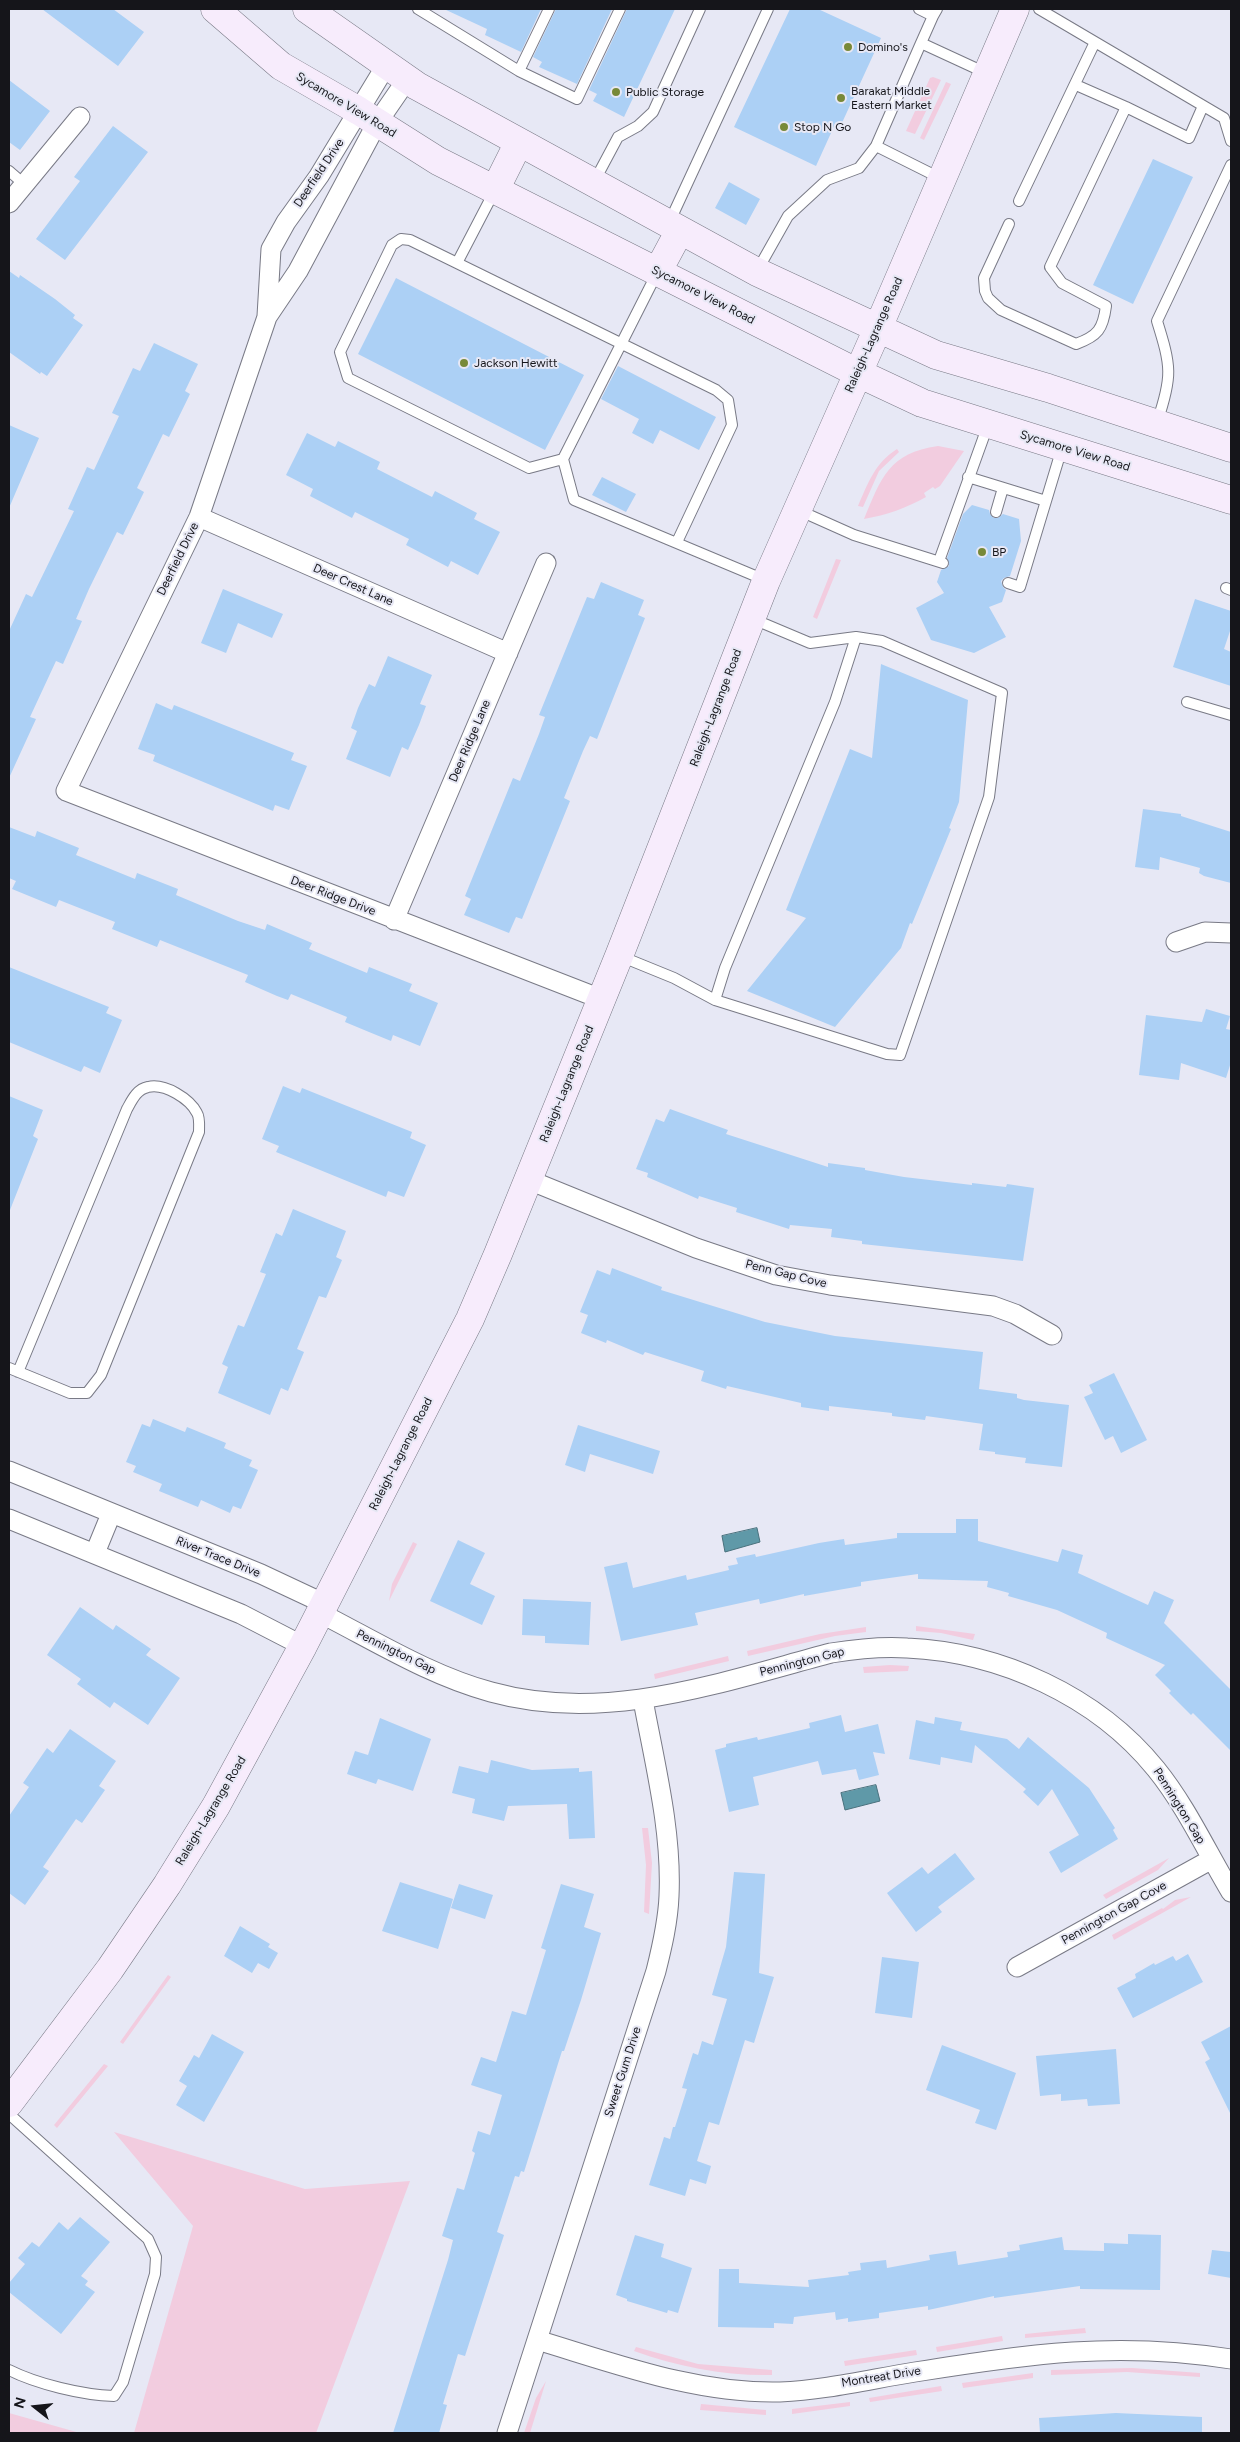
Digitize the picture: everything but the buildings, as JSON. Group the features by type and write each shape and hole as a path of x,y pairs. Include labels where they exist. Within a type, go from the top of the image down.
{"main road":[{"name":"Sycamore View Road","path":"214,9 281,66 438,161 858,373 922,403 1231,500"},
{"path":"307,9 417,86 757,272 936,355 1157,423 1231,448"},
{"name":"Raleigh-Lagrange Road","path":"9,2103 84,2006 167,1885 216,1806 303,1646 470,1319 529,1180 619,956 750,618 878,328 1015,9"},
{"path":"495,190 519,142"},
{"path":"658,271 675,226"}],"street":[{"name":"Deerfield Drive","path":"267,317 271,249 286,222 319,176 368,117 398,71"},
{"path":"9,203 80,117"},
{"name":"Deerfield Drive","path":"66,791 199,517 267,317 298,271 368,117"},
{"name":"Deer Crest Lane","path":"199,517 508,653"},
{"name":"Deer Ridge Lane","path":"394,920 546,563"},
{"name":"Deer Ridge Drive","path":"66,791 601,999"},
{"path":"1176,942 1205,932 1231,933"},
{"name":"Penn Gap Cove","path":"529,1180 696,1248 776,1274 838,1286 993,1306 1016,1314 1052,1334"},
{"name":"River Trace Drive","path":"9,1472 261,1574 322,1608"},
{"path":"95,1553 111,1514"},
{"path":"9,1519 242,1614 303,1646"},
{"name":"Pennington Gap","path":"322,1608 433,1670 492,1692 575,1705 643,1700 831,1653 853,1650 919,1648 980,1660 1020,1673 1068,1695 1088,1706 1131,1742 1158,1771 1173,1793 1231,1892"},
{"name":"Sweet Gum Drive","path":"507,2433 656,1971 665,1927 669,1897 667,1843 643,1700"},
{"name":"Pennington Gap Cove","path":"1017,1967 1212,1859"},
{"name":"Montreat Drive","path":"537,2340 665,2378 721,2390 743,2391 807,2389 1016,2356 1078,2350 1176,2351 1231,2359"}],"lane":[{"path":"418,9 519,71 577,99 620,9"},
{"path":"519,71 549,9"},
{"path":"594,182 618,138 638,126 653,112 700,9"},
{"path":"675,226 768,9"},
{"path":"757,272 788,216 827,180 859,168 876,146 935,12 918,9"},
{"path":"1039,9 1224,118 1231,141"},
{"path":"1019,202 1095,42"},
{"path":"921,43 988,74"},
{"path":"1076,85 1189,138 1203,106"},
{"path":"1009,224 984,278 984,291 988,298 1001,310 1076,344 1093,338 1104,321 1106,306 1062,283 1050,267 1126,107"},
{"path":"876,146 942,179"},
{"path":"1157,423 1166,395 1170,374 1157,321 1231,165"},
{"path":"9,171 24,184"},
{"path":"457,263 495,190"},
{"path":"563,460 529,468 348,378 340,352 392,245 401,239 410,240 716,390 728,400 732,425 677,542"},
{"path":"658,271 620,343 563,460 574,500 766,581"},
{"path":"798,509 854,535 941,562 968,477 980,452 989,424"},
{"path":"1008,583 1020,587 1063,447"},
{"path":"968,477 1046,501"},
{"path":"996,512 1003,488"},
{"path":"619,956 674,978 715,1000 887,1054 900,1055 989,797 1002,693 882,641 856,637 810,644 750,618"},
{"path":"715,1000 725,968 836,702 856,637"},
{"path":"1188,702 1231,715"},
{"path":"148,1087 162,1088 188,1100 199,1115 199,1132 101,1375 87,1393 70,1393 13,1370 127,1109 136,1094 148,1087"},
{"path":"9,2114 148,2239 156,2257 155,2274 126,2374 114,2396 98,2396 33,2380 9,2370"}],"shaded area":[{"path":"933,77 941,80 915,134 906,131 930,78"},
{"path":"946,82 951,84 924,140 920,138"},
{"path":"938,446 964,451 940,486 935,489 933,487 924,493 926,497 911,505 864,519 882,480 898,461 921,449"},
{"path":"897,449 899,452 879,471 863,507 858,506 878,467"},
{"path":"836,559 841,560 817,619 813,617"},
{"path":"413,1542 417,1544 389,1601 392,1584"},
{"path":"916,1626 975,1634 973,1640 941,1633 916,1631"},
{"path":"866,1627 866,1632 835,1636 748,1656 747,1651 820,1634"},
{"path":"728,1656 729,1661 655,1679 654,1674"},
{"path":"909,1666 908,1671 864,1673 863,1667"},
{"path":"642,1828 648,1828 652,1863 649,1914 644,1912 646,1865"},
{"path":"1169,1858 1158,1870 1106,1899 1103,1895"},
{"path":"1191,1897 1114,1940 1112,1935 1163,1909 1175,1900"},
{"path":"168,1975 171,1977 123,2044 120,2042"},
{"path":"104,2064 108,2066 57,2128 54,2125"},
{"path":"114,2132 305,2189 410,2181 316,2433 134,2433 193,2226"},
{"path":"1085,2328 1086,2333 1025,2338 1025,2334"},
{"path":"1002,2336 1003,2341 937,2352 936,2347"},
{"path":"636,2347 698,2364 772,2370 772,2375 737,2374 685,2366 634,2351"},
{"path":"916,2350 917,2355 845,2366 844,2361"},
{"path":"1132,2368 1200,2373 1200,2377 1127,2372 1051,2375 1051,2370"},
{"path":"1033,2373 1033,2378 963,2388 962,2383"},
{"path":"546,2381 530,2433 524,2433 536,2398"},
{"path":"941,2386 942,2391 870,2402 869,2398"},
{"path":"850,2402 850,2406 792,2414 792,2409"},
{"path":"701,2404 766,2410 766,2415 700,2410"},
{"path":"9,2413 80,2433 9,2433"}],"water":[{"path":"757,1528 760,1542 725,1552 722,1536"},
{"path":"876,1785 880,1801 845,1810 841,1793"}],"place":[{"name":"Domino's","path":"848,47"},
{"name":"Public Storage","path":"616,92"},
{"name":"Barakat Middle Eastern Market","path":"841,98"},
{"name":"Stop N Go","path":"784,127"},
{"name":"Jackson Hewitt","path":"464,363"},
{"name":"BP","path":"982,552"}]}
